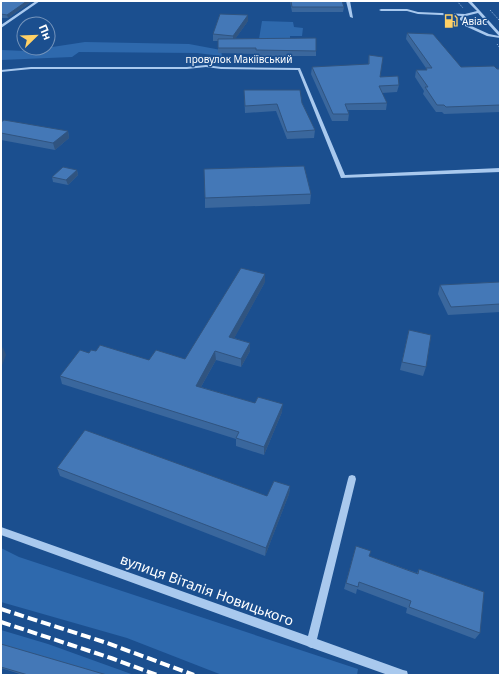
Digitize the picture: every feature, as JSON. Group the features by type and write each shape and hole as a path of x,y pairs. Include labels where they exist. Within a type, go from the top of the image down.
{"street":[{"path":"1,27 12,21 38,1"},
{"path":"348,1 352,17"},
{"path":"469,1 498,31 500,36"},
{"path":"381,10 407,10 418,13 465,15 478,12"},
{"path":"462,20 465,15"},
{"path":"466,25 488,34 500,36"},
{"name":"провулок Макіївський","path":"1,71 30,68 188,68 206,66 220,68 299,69 343,177 500,170"},
{"path":"311,643 352,480"},
{"name":"вулиця Віталія Новицького","path":"1,531 403,675"}],"shaded area":[{"path":"262,21 293,22 294,27 303,28 302,36 290,36 290,39 259,39"},
{"path":"85,42 189,44 221,50 222,56 197,53 79,52 72,57 1,60 1,50 16,51 16,56 56,56 56,46"},
{"path":"1,548 19,557 358,669 357,675 222,675 127,638 1,602"},
{"path":"1,630 48,644 134,675 105,675 1,645"}],"building":[{"path":"1,1 27,1 7,15 1,14"},
{"path":"291,1 342,1 344,7 292,7"},
{"path":"220,14 248,15 233,36 213,34"},
{"path":"407,33 433,34 461,67 494,66 497,69 500,69 500,105 446,107 444,105 437,105 425,87 428,87 416,70 427,70 426,68 432,68"},
{"path":"316,38 316,51 218,48 218,39"},
{"path":"369,55 383,57 380,77 398,76 399,85 379,86 387,103 345,104 349,114 333,114 312,67 369,64"},
{"path":"244,90 300,90 302,103 315,130 287,132 277,104 245,106"},
{"path":"4,120 68,131 53,143 1,133 1,122"},
{"path":"304,166 311,194 205,198 204,169"},
{"path":"63,167 77,170 66,180 52,177"},
{"path":"241,268 265,274 229,337 250,343 241,359 215,351 196,386 255,403 258,397 283,404 264,447 236,438 239,432 60,376 80,350 89,353 91,350 96,351 100,345 149,360 156,350 185,359"},
{"path":"500,282 500,304 451,307 440,285"},
{"path":"409,330 431,335 426,367 402,362"},
{"path":"85,430 267,496 274,481 290,486 266,548 57,468"},
{"path":"356,546 371,551 369,556 418,574 419,569 484,592 480,633 409,607 411,601 359,582 358,587 346,583"},
{"path":"1,644 107,675 28,675 1,667"}],"railway":[{"path":"1,609 107,643 194,675"},
{"path":"1,622 111,658 157,675"}],"place":[{"name":"Авіас","path":"451,21"}]}
